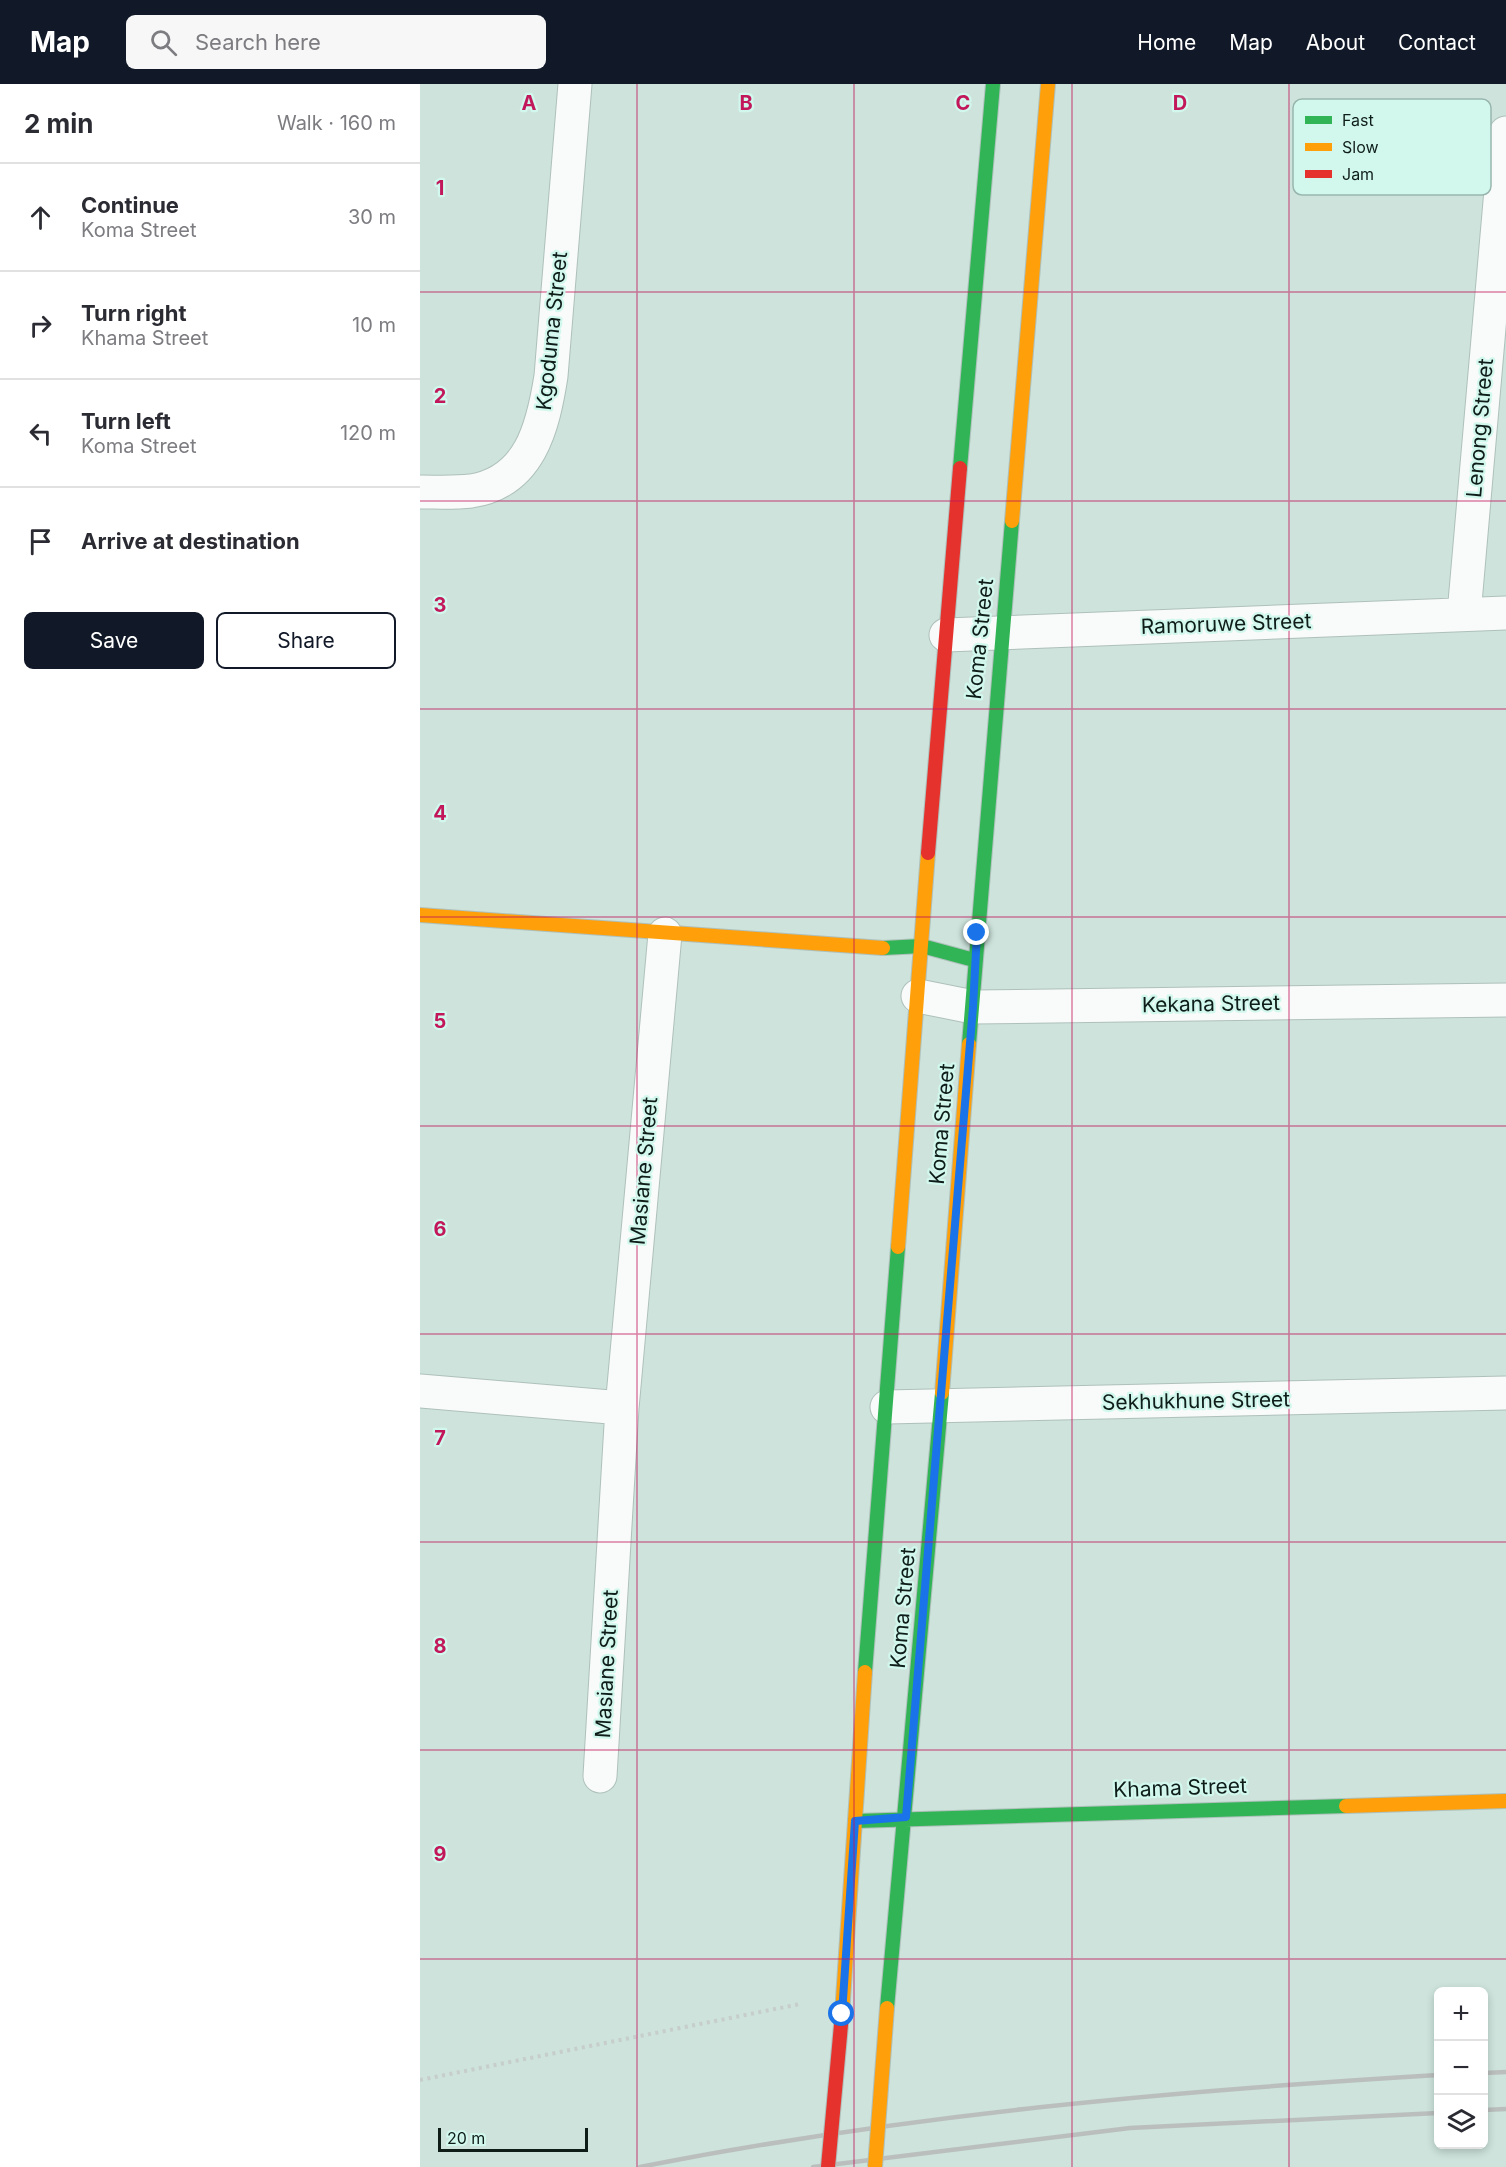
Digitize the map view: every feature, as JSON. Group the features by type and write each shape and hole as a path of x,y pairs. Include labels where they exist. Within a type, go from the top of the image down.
{"main road":[{"name":"Koma Street","path":"828,2167 842,2014 946,635 993,84"},
{"name":"Koma Street","path":"875,2167 887,2008 906,1817 941,1407 973,1007 974,960 1048,84"},
{"path":"420,915 874,948 922,946 974,960"},
{"name":"Khama Street","path":"855,1821 906,1817 1506,1801"}],"street":[{"name":"Kgoduma Street","path":"420,492 471,490 498,483 518,469 533,447 545,414 551,376 575,84"},
{"name":"Lenong Street","path":"1464,614 1506,133"},
{"name":"Ramoruwe Street","path":"946,635 1506,614"},
{"name":"Masiane Street","path":"600,1776 622,1408 665,934"},
{"name":"Kekana Street","path":"918,996 973,1007 1506,1000"},
{"path":"420,1391 622,1408"},
{"name":"Sekhukhune Street","path":"887,1407 1506,1393"}],"path":[{"path":"420,2080 842,1995"}],"railway":[{"path":"1488,2073 1506,2072"},
{"path":"640,2167 838,2133 938,2119 1138,2097 1434,2075"},
{"path":"1488,2110 1506,2109"},
{"path":"813,2167 1130,2128 1434,2113"}],"traffic: fast":[{"path":"960,468 993,84"},
{"path":"969,1044 1012,521"},
{"path":"883,948 922,946 974,960"},
{"path":"865,1672 898,1247"},
{"path":"887,2008 942,1393"},
{"path":"855,1821 1346,1806"}],"traffic: slow":[{"path":"1012,521 1048,84"},
{"path":"898,1247 928,853"},
{"path":"420,915 883,948"},
{"path":"942,1393 969,1044"},
{"path":"842,2014 865,1672"},
{"path":"1346,1806 1506,1801"},
{"path":"875,2167 887,2008"}],"traffic: jam":[{"path":"928,853 960,468"},
{"path":"828,2167 842,2014"}],"route":[{"path":"842,2014 855,1821 906,1817 941,1407 977,933"}]}
